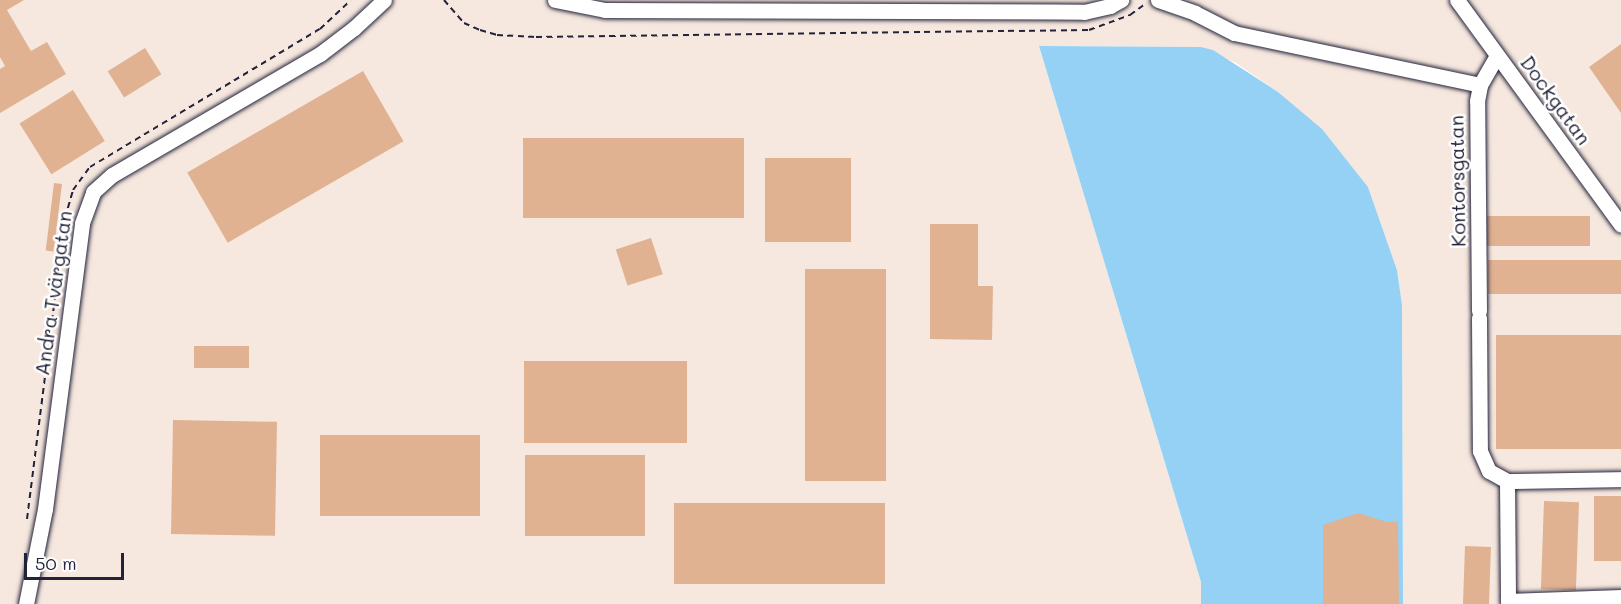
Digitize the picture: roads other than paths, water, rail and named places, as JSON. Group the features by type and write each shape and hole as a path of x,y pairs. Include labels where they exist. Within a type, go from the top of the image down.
{"street":[{"name":"Andra Tvärgatan","path":"26,604 45,509 82,223 93,192 112,174 320,54 354,28 384,0"},
{"path":"555,0 605,9 1084,12 1110,6 1121,0"},
{"name":"Dockgatan","path":"1457,0 1621,225"},
{"path":"1152,2 1195,13 1234,33 1480,85"},
{"name":"Kontorsgatan","path":"1497,55 1480,85 1477,101 1480,451 1489,471 1507,481"},
{"path":"1621,479 1507,481 1508,601 1621,597"}],"water":[{"path":"1039,46 1201,47 1213,50 1278,92 1322,129 1368,187 1397,270 1402,305 1403,604 1201,604 1201,582"}]}
